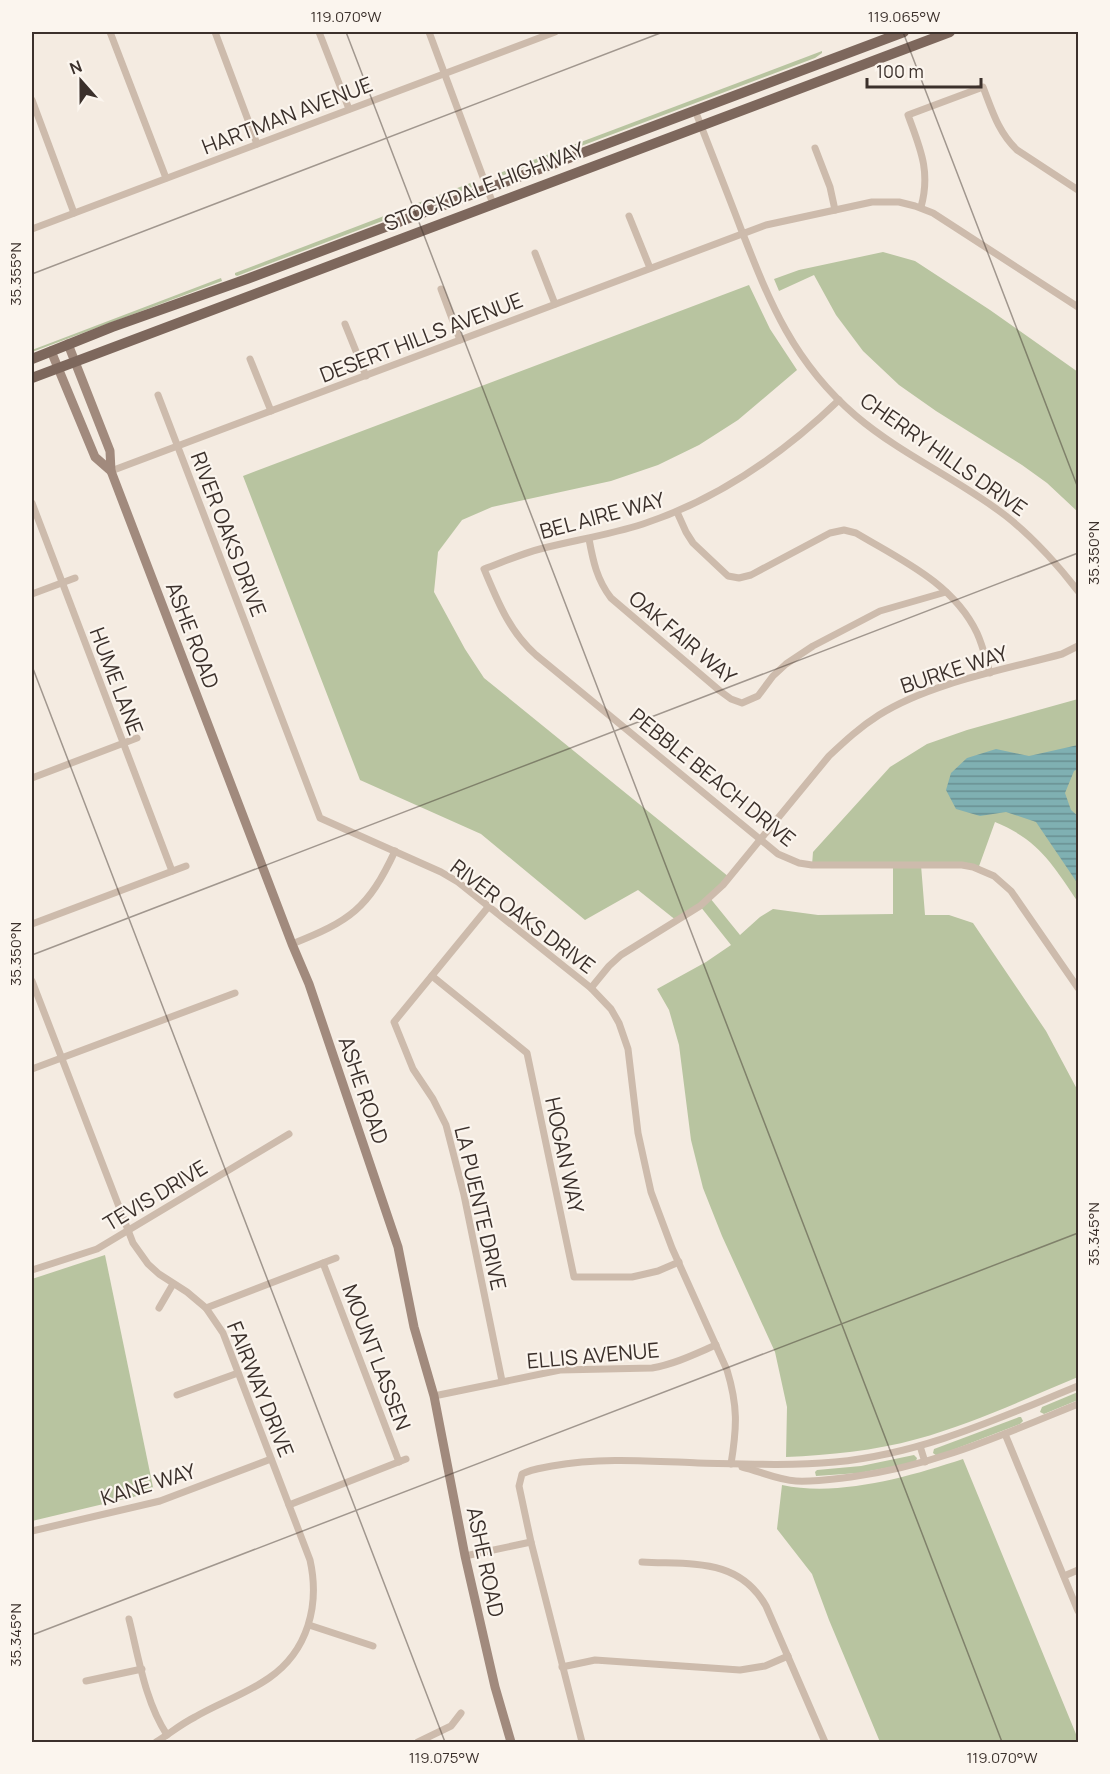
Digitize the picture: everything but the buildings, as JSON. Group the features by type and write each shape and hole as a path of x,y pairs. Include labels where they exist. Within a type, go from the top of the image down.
{"main road":[{"name":"STOCKDALE HIGHWAY","path":"32,359 152,312 248,279 904,32"},
{"name":"STOCKDALE HIGHWAY","path":"32,378 950,32"}],"street":[{"path":"110,32 166,178"},
{"path":"215,32 257,144"},
{"path":"319,32 349,109"},
{"path":"429,32 493,204"},
{"name":"HARTMAN AVENUE","path":"32,229 555,32"},
{"path":"921,207 925,189 925,170 908,115 983,87 998,125 1010,143 1078,190"},
{"path":"32,100 74,213"},
{"name":"CHERRY HILLS DRIVE","path":"695,110 764,289 786,333 814,372 854,414 893,444 1007,516 1043,549 1078,591"},
{"path":"815,148 830,187 835,210"},
{"name":"DESERT HILLS AVENUE","path":"111,471 743,233 766,225 872,202 899,202 921,207 943,218 1078,307"},
{"path":"629,216 650,268"},
{"path":"535,253 555,304"},
{"path":"441,289 460,340"},
{"path":"345,324 366,376"},
{"name":"ASHE ROAD","path":"68,344 110,451 111,471 309,984 398,1247 414,1327 434,1395 465,1556 495,1687 511,1743"},
{"name":"ASHE ROAD","path":"51,351 95,457 111,471"},
{"path":"250,359 271,411"},
{"name":"RIVER OAKS DRIVE","path":"158,395 320,818 441,872 458,882 591,988 611,1009 625,1037 628,1049 638,1133 644,1163 661,1220 727,1370 735,1404 736,1433 731,1464"},
{"name":"BEL AIRE WAY","path":"484,569 539,549 589,539 677,512 736,482 763,464 798,438 839,400"},
{"name":"HUME LANE","path":"32,503 172,871"},
{"path":"677,512 693,543 728,576 739,578 751,575 830,533 844,530 856,533 929,577 958,604 976,632 990,673"},
{"name":"OAK FAIR WAY","path":"589,539 596,571 611,598 720,691 742,703 758,696 773,676 786,664 813,646 880,611 946,592"},
{"name":"PEBBLE BEACH DRIVE","path":"484,569 501,610 529,649 778,854 812,865 962,865 984,871 994,876 1011,891 1078,988"},
{"path":"32,594 75,578"},
{"name":"BURKE WAY","path":"591,988 621,955 710,898 829,756 861,728 887,710 936,688 1062,654 1078,646"},
{"path":"32,778 137,738"},
{"path":"292,944 329,929 355,912 384,875 394,851"},
{"path":"32,924 186,866"},
{"name":"LA PUENTE DRIVE","path":"489,906 394,1022 412,1069 433,1099 446,1125 464,1195 502,1381"},
{"name":"HOGAN WAY","path":"432,976 527,1053 574,1277 632,1277 658,1271 679,1262"},
{"name":"FAIRWAY DRIVE","path":"32,981 128,1231 140,1254 159,1274 187,1292 206,1308 222,1333 289,1504 313,1574 314,1602 309,1625 297,1650 278,1671 256,1685 195,1716 156,1743"},
{"path":"32,1069 235,993"},
{"name":"TEVIS DRIVE","path":"32,1270 97,1249 289,1134"},
{"path":"206,1308 336,1258"},
{"name":"MOUNT LASSEN","path":"289,1504 403,1461 323,1263"},
{"path":"159,1308 173,1284"},
{"name":"ELLIS AVENUE","path":"434,1395 569,1369 665,1366 716,1345"},
{"path":"177,1395 238,1373"},
{"path":"582,1743 531,1542 519,1486 522,1474 528,1470 567,1463 615,1460 731,1464 810,1463 873,1457 965,1432 1078,1386"},
{"path":"731,1464 794,1481 875,1474 966,1449 1078,1404"},
{"path":"1027,1407 1034,1422"},
{"path":"1005,1434 1078,1611"},
{"path":"920,1446 925,1462"},
{"name":"KANE WAY","path":"32,1531 160,1502 271,1459"},
{"path":"465,1556 531,1542"},
{"path":"642,1562 712,1567 734,1573 753,1587 766,1606 825,1743"},
{"path":"1064,1576 1078,1570"},
{"path":"129,1619 153,1710 167,1735"},
{"path":"309,1625 373,1646"},
{"path":"562,1667 596,1660 740,1670 765,1666 788,1656"},
{"path":"86,1681 142,1669"},
{"path":"418,1743 451,1726 461,1713"}],"green space":[{"path":"822,51 815,58 497,176 497,174 520,165"},
{"path":"473,182 475,186 235,275 235,273"},
{"path":"883,252 915,261 1078,372 1078,512 1047,483 1022,465 899,385 863,351 836,315 814,275 779,291 774,279 799,270"},
{"path":"221,278 222,281 32,352 32,350"},
{"path":"749,285 770,329 797,370 738,420 699,445 658,465 611,481 492,507 462,520 438,552 434,592 465,649 484,678 729,877 710,898 740,935 773,909 818,915 893,914 893,866 812,865 813,852 890,767 927,744 967,730 1078,699 1078,902 1052,865 1034,845 995,822 978,869 921,865 925,915 949,915 973,923 1046,1031 1078,1091 1078,1377 978,1419 917,1439 852,1452 786,1457 787,1407 775,1352 722,1236 703,1188 691,1140 679,1045 669,1010 657,989 706,962 731,945 700,906 677,921 638,890 585,920 481,834 360,780 243,476"},
{"path":"105,1255 154,1492 32,1521 32,1279"},
{"path":"1078,1392 1078,1400 1044,1414 1040,1412 1042,1407"},
{"path":"1019,1417 1023,1421 1020,1424 937,1456 933,1453 934,1449"},
{"path":"914,1455 917,1458 913,1463 859,1473 816,1476 815,1472 861,1466"},
{"path":"963,1459 1078,1742 880,1742 812,1574 777,1529 782,1485 827,1489 850,1487 897,1478"}],"water":[{"path":"1078,745 1078,769 1074,771 1065,793 1071,810 1078,816 1078,884 1036,822 1006,812 980,816 956,809 946,790 951,773 967,758 996,749 1029,756"}]}
